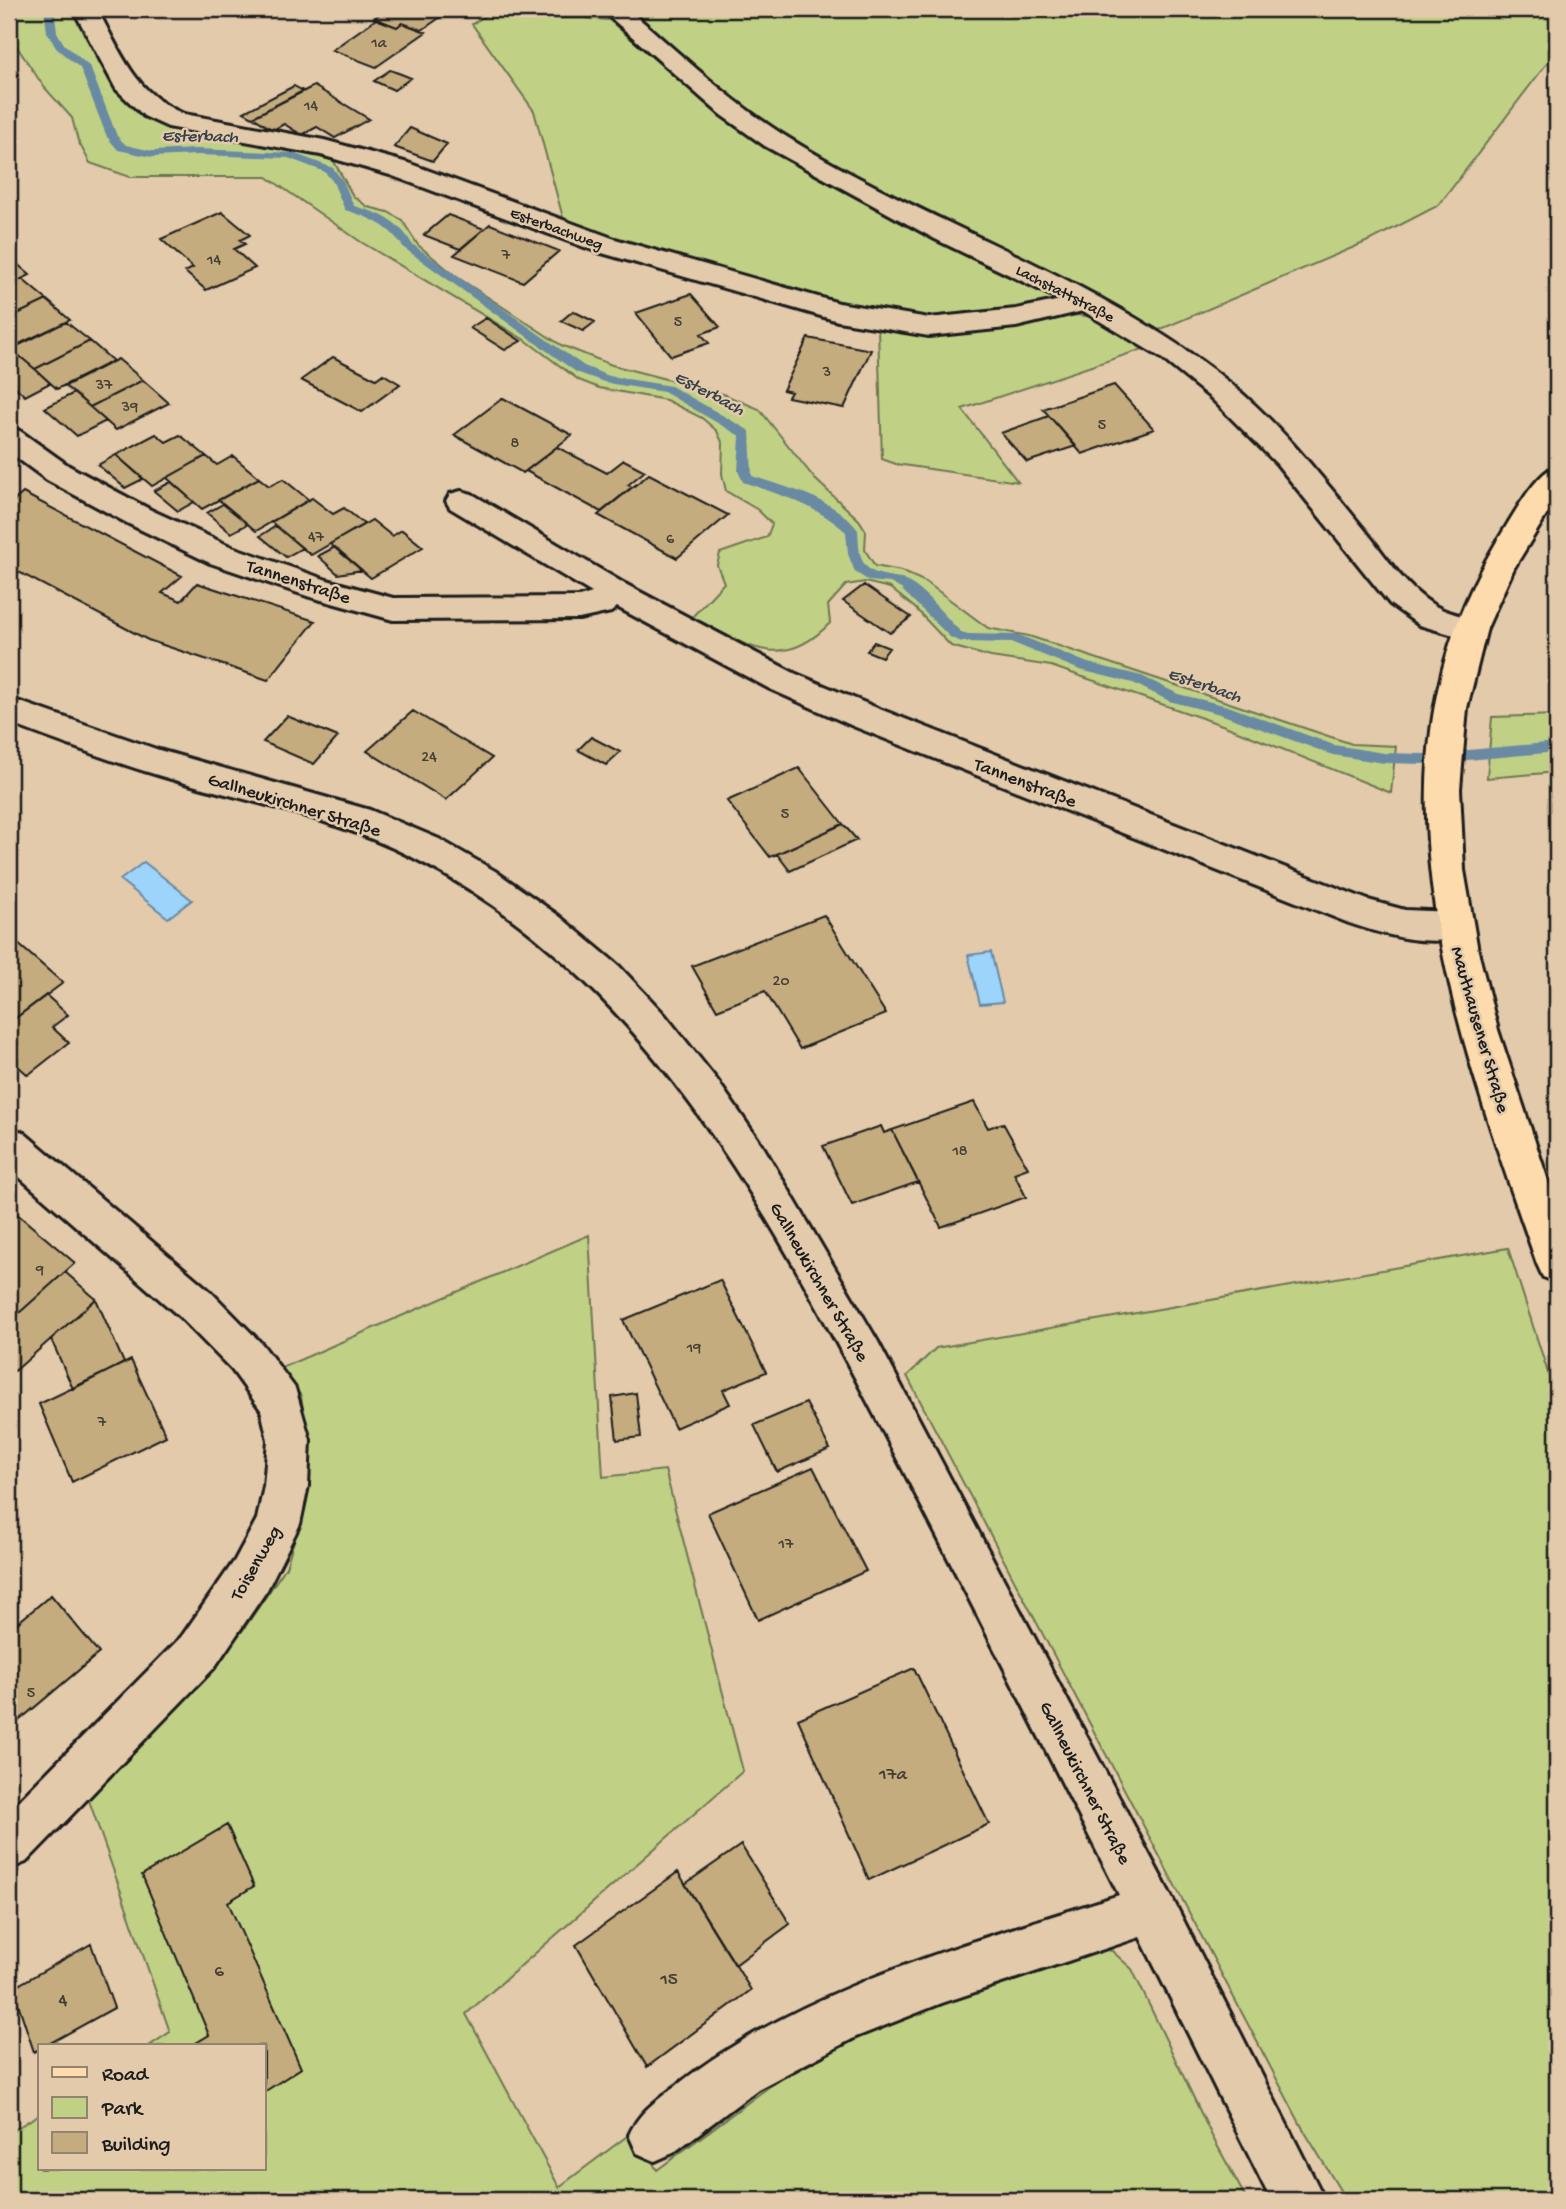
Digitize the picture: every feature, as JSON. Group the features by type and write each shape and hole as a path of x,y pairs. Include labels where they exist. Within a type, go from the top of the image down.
{"main road":[{"name":"Mauthausener Straße","path":"1557,476 1507,552 1471,629 1450,719 1441,788 1443,841 1453,926 1467,992 1557,1264"}],"street":[{"name":"Esterbachweg","path":"85,9 125,84 137,98 165,116 212,129 324,148 399,169 605,245 699,274 838,312 929,327 1016,318 1058,310 1086,301"},
{"path":"522,9 591,9"},
{"name":"Lachstattstraße","path":"614,9 730,110 774,140 945,233 1086,301 1170,351 1222,392 1288,457 1401,596 1430,617 1471,629"},
{"name":"Tannenstraße","path":"9,438 58,473 221,555 393,609 579,608 600,604 614,592"},
{"name":"Tannenstraße","path":"461,501 614,592 782,681 865,718 1362,913 1405,924 1453,926"},
{"name":"Gallneukirchner Straße","path":"9,710 171,766 303,801 382,828 455,864 510,899 567,942 620,991 661,1036 710,1099 764,1181 829,1293 964,1543 1299,2200"},
{"name":"Toisenweg","path":"9,1144 195,1304 247,1357 280,1402 289,1440 286,1486 278,1524 251,1575 198,1652 9,1845"},
{"path":"655,2135 739,2071 833,2021 927,1984 1152,1909"}],"green space":[{"path":"9,9 74,9 86,26 177,127 333,160 353,196 368,207 388,212 402,220 418,245 457,277 561,345 612,365 723,394 759,409 815,479 859,520 866,531 865,550 875,566 901,571 926,582 988,628 1029,636 1352,744 1396,746 1391,793 1225,726 1051,666 991,657 951,646 915,608 890,588 865,582 846,585 828,605 830,623 812,639 795,648 778,651 745,644 692,617 724,583 717,565 720,553 767,537 772,524 758,510 726,491 722,474 723,444 717,431 702,418 666,400 599,388 579,380 528,342 361,242 267,177 130,177 90,163 78,141 72,118 44,87 9,35"},
{"path":"632,9 1557,9 1557,50 1439,205 1373,239 1159,330 879,188 787,137 726,93"},
{"path":"493,11 609,20 716,112 774,152 844,191 1062,301 999,318 896,320 565,225 534,111 472,24"},
{"path":"1077,315 1094,317 1143,349 962,409 1018,482 896,464 882,459 878,327 974,330"},
{"path":"1557,715 1557,772 1487,778 1492,717"},
{"path":"589,1235 603,1477 665,1470 743,1771 466,2014 559,2187 634,2131 657,2170 793,2069 870,2029 1097,1948 1112,1951 1132,1969 1212,2136 1247,2200 9,2200 9,2133 38,2115 38,2170 266,2170 266,2044 152,2044 170,2032 84,1786 173,1704 243,1630 286,1567 305,1504 309,1446 301,1396 281,1368"},
{"path":"1508,1248 1557,1401 1557,2200 1346,2200 1303,2129 907,1376 936,1348"}],"water":[{"path":"144,862 192,900 168,918 120,880"},
{"path":"991,952 1003,1002 980,1004 968,955"}],"building":[{"path":"387,9 439,9 448,12 422,30 402,23 397,27 374,18"},
{"path":"376,19 397,27 402,23 426,32 376,67 332,50"},
{"path":"390,70 411,78 394,90 374,81"},
{"path":"294,86 303,91 253,117 244,112"},
{"path":"314,86 369,119 335,138 317,127 302,135 284,124 273,130 253,117"},
{"path":"410,128 447,144 433,161 394,147"},
{"path":"222,212 250,235 240,240 245,244 234,249 255,268 206,290 185,272 193,268 161,239"},
{"path":"448,215 484,229 460,249 424,235"},
{"path":"490,224 559,251 523,282 454,255"},
{"path":"9,257 30,275 9,285"},
{"path":"22,279 47,300 9,318 9,285"},
{"path":"691,294 720,327 701,334 709,343 671,356 636,313"},
{"path":"47,300 70,320 17,345 9,339 9,318"},
{"path":"573,311 595,322 583,331 561,321"},
{"path":"486,318 521,341 505,350 470,328"},
{"path":"66,322 90,341 35,369 11,349"},
{"path":"808,338 871,350 844,408 788,397 791,392 783,390"},
{"path":"90,341 113,361 57,389 35,369"},
{"path":"18,355 50,383 25,396 9,381 9,359"},
{"path":"333,357 376,379 383,374 400,384 362,412 301,380"},
{"path":"118,359 143,380 90,407 65,386"},
{"path":"143,380 169,403 116,430 90,407"},
{"path":"1114,385 1154,429 1082,454 1043,409"},
{"path":"74,393 106,421 77,436 45,408"},
{"path":"503,398 572,435 523,473 454,435"},
{"path":"1049,416 1076,446 1027,462 1001,433"},
{"path":"156,434 166,442 180,435 206,456 152,486 116,455"},
{"path":"557,447 607,473 624,460 645,471 628,485 632,487 601,512 526,471"},
{"path":"116,455 143,479 125,488 98,465"},
{"path":"206,456 217,465 233,456 259,478 202,509 167,478"},
{"path":"649,474 728,515 677,558 598,515"},
{"path":"259,478 269,486 283,479 309,500 256,531 219,500"},
{"path":"171,482 194,502 178,511 154,491"},
{"path":"23,493 182,576 162,593 181,601 197,583 315,621 268,680 148,640 9,567 9,505"},
{"path":"312,498 333,514 344,508 364,524 311,555 271,522"},
{"path":"223,504 248,524 231,533 207,513"},
{"path":"372,520 392,536 402,530 423,547 371,578 330,544"},
{"path":"276,526 302,548 286,557 260,536"},
{"path":"335,547 362,570 338,574 318,556"},
{"path":"864,585 911,617 890,633 843,601"},
{"path":"874,642 889,648 882,657 867,651"},
{"path":"413,711 492,758 446,800 367,751"},
{"path":"287,716 338,737 314,764 263,742"},
{"path":"591,737 620,752 606,765 578,750"},
{"path":"799,768 843,824 770,857 727,801"},
{"path":"843,824 857,840 790,871 777,854"},
{"path":"824,915 886,1014 800,1049 765,991 717,1010 692,966"},
{"path":"9,936 63,983 9,1023"},
{"path":"46,995 68,1015 52,1027 69,1043 28,1075 9,1058 9,1053 16,1047 9,1040 9,1023"},
{"path":"974,1102 988,1128 1003,1123 1028,1168 1014,1173 1026,1197 941,1227 892,1130"},
{"path":"881,1126 884,1133 892,1130 918,1182 852,1205 823,1146"},
{"path":"9,1207 75,1263 9,1322"},
{"path":"65,1272 96,1299 15,1371 9,1366 9,1322"},
{"path":"720,1280 766,1372 723,1390 730,1404 675,1428 623,1320"},
{"path":"96,1299 124,1363 73,1389 51,1339"},
{"path":"131,1360 166,1436 72,1482 39,1404"},
{"path":"636,1393 641,1437 617,1440 612,1397"},
{"path":"806,1403 830,1449 777,1472 754,1425"},
{"path":"813,1467 866,1571 758,1620 708,1513"},
{"path":"51,1595 99,1653 9,1729 9,1630"},
{"path":"914,1668 989,1824 869,1880 798,1719"},
{"path":"227,1825 254,1886 228,1902 301,2068 266,2091 266,2044 194,2044 209,2035 142,1875"},
{"path":"741,1845 790,1924 735,1965 685,1884"},
{"path":"678,1872 751,1990 647,2067 576,1945"},
{"path":"91,1944 114,2008 49,2044 38,2044 38,2050 34,2052 13,1988"}],"waterway":[{"name":"Esterbach","path":"49,9 52,32 60,46 85,67 112,137 122,148 152,154 197,152 289,155 329,170 338,181 349,208 391,224 408,246 580,369 607,379 667,389 746,434 744,471 747,479 806,499 836,516 852,530 854,554 860,569 874,578 892,579 906,586 956,635 967,639 1014,638 1085,667 1137,679 1174,698 1223,710 1333,750 1384,758 1424,759 1557,747"}]}
